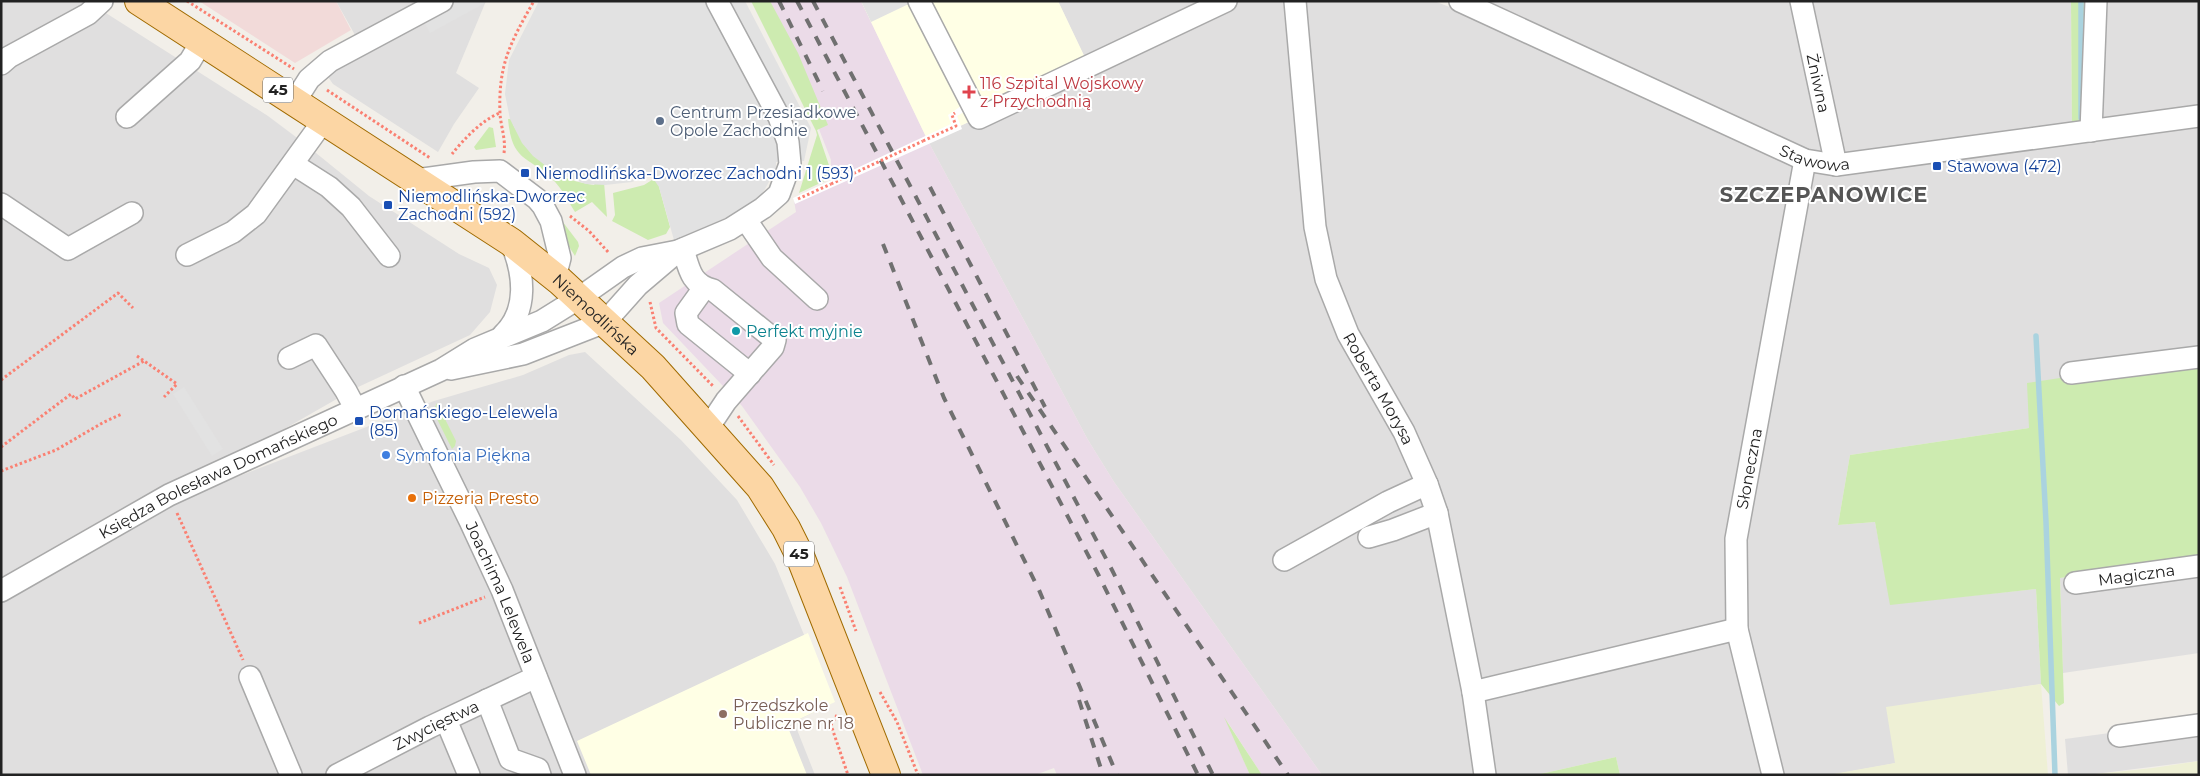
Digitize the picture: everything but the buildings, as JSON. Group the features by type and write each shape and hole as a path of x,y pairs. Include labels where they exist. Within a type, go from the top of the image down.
{"main road":[{"name":"Niemodlińska","path":"139,1 511,242 579,298 653,367 760,487 786,528 815,592 886,775"}],"street":[{"path":"1,64 8,57 88,14 102,1"},
{"path":"295,101 310,80 330,61 442,1"},
{"path":"605,322 638,285 680,250 746,220 763,208 779,194 790,164 788,142 779,117 718,1"},
{"path":"919,1 980,118 1226,1"},
{"name":"Roberta Morysa","path":"1295,1 1315,227 1326,279 1348,334 1404,432 1427,484 1437,513 1473,692 1485,775"},
{"name":"Stawowa","path":"1460,1 1804,160 1836,165 2199,116"},
{"name":"Żniwna","path":"1801,1 1836,165"},
{"path":"2091,131 2096,1"},
{"path":"127,117 190,61 202,41"},
{"path":"187,255 233,232 256,214 324,120"},
{"name":"Słoneczna","path":"1773,775 1737,629 1736,539 1804,160"},
{"path":"292,164 329,186 351,207 389,256"},
{"path":"416,180 474,172 500,171 537,199 543,206 551,222 560,258 555,277"},
{"path":"1,204 68,249 132,213"},
{"path":"746,220 772,258 817,298"},
{"name":"Księdza Bolesława Domańskiego","path":"503,335 513,326 520,307 521,272 511,242"},
{"path":"680,250 692,280 704,288 713,290 775,340 773,347 726,401 708,428"},
{"name":"Księdza Bolesława Domańskiego","path":"1,591 169,494 441,370 475,349 503,335 542,321 623,268 642,258 680,250"},
{"path":"704,288 686,313 688,324 750,374"},
{"name":"Księdza Bolesława Domańskiego","path":"441,370 523,354 605,322"},
{"path":"289,358 316,345 355,408"},
{"path":"2071,373 2199,357"},
{"name":"Joachima Lelewela","path":"404,386 502,590 576,775"},
{"path":"1284,560 1388,502 1427,484"},
{"path":"1369,537 1437,513"},
{"name":"Magiczna","path":"2075,583 2199,566"},
{"path":"1473,692 1737,629"},
{"path":"250,677 291,775"},
{"name":"Zwycięstwa","path":"337,775 536,677"},
{"path":"487,700 510,760 538,769 540,775"},
{"path":"446,720 469,775"},
{"path":"2119,736 2199,725"}],"path":[{"path":"187,1 300,73"},
{"path":"504,156 500,113 500,81 504,58 534,1"},
{"path":"794,201 956,126 952,115 957,112"},
{"path":"448,158 459,144 486,119 500,113"},
{"path":"1,380 118,293 133,308"},
{"path":"137,356 177,384 164,397"},
{"path":"1,447 70,394 75,398 144,361"},
{"path":"1,470 56,450 104,422 122,414"},
{"path":"175,508 250,677"},
{"path":"419,623 502,590"},
{"path":"839,712 831,724 848,775"}],"shaded area":[{"path":"1,1 87,1 268,116 369,196 459,254 489,268 497,285 490,312 470,335 356,388 1,591"},
{"path":"199,1 336,1 351,30 295,63"},
{"path":"336,1 486,1 456,73 479,88 454,124 438,152 333,84 326,74 365,53"},
{"path":"442,1 484,1 485,3 430,33 419,13"},
{"name":"Centrum Przesiadkowe Opole Zachodnie","path":"539,1 745,1 811,128 804,161 776,162 776,169 758,199 742,211 674,240 659,187 650,174 632,182 605,185 586,184 554,172 533,156 522,143 510,119 505,94 509,60"},
{"path":"763,1 861,1 928,141 1088,440 1114,482 1322,775 1262,775 1227,721 1250,775 1057,775 1054,768 1035,775 923,775 847,577 821,523 800,487 742,406 663,323 659,303 796,212 794,201 831,184 831,160 794,65"},
{"name":"116 Szpital Wojskowy z Przychodnią","path":"861,1 1058,1 1089,66 928,141"},
{"path":"861,1 915,1 871,22"},
{"path":"1058,1 1434,1 1575,55 1479,1 2071,1 2072,133 2096,1 2199,1 2199,357 2029,428 1850,455 1838,525 1875,522 1891,604 2036,589 2041,684 1887,708 1896,763 1830,775 1620,775 1616,757 1536,775 1322,775 1114,482 1088,440 928,141 1089,66","holes":["1435,477 1454,544 1463,639"]},
{"path":"585,352 681,440 737,500 775,564 832,703 794,722 815,775 1,775 1,603 182,498 434,401 523,375 569,355"},
{"path":"184,387 223,449 212,456 173,394"},
{"path":"2199,559 2199,653 2063,673 2060,578"},
{"name":"Przedszkole Publiczne nr 18","path":"808,633 835,702 787,725 807,775 591,775 577,741"},
{"path":"2041,684 2048,775 1828,775 1895,763 1886,707"},
{"path":"2199,721 2199,761 2087,775 2068,775 2065,739"},
{"path":"2199,761 2199,775 2087,775 2153,768"}],"green space":[{"path":"751,1 770,1 798,53 828,125 817,130 833,177 799,193 817,135 816,131"},
{"path":"2071,1 2096,1 2091,131 2072,134"},
{"path":"508,119 511,119 532,152 554,172 572,180 594,185 603,171 607,217 592,202 575,212 556,183 517,151 510,133"},
{"path":"489,127 493,128 496,147 476,150 474,147"},
{"path":"660,175 659,187 670,227 666,234 648,240 612,221 615,215 613,193 644,185"},
{"path":"556,213 578,242 579,246 575,256 563,237"},
{"path":"2199,357 2199,559 2060,578 2064,703 2059,706 2041,684 2036,589 1890,605 1875,522 1838,525 1850,455 2029,428 2027,383"},
{"path":"437,403 456,441 452,449 433,411"},
{"path":"1224,717 1262,775 1250,775"},
{"path":"1616,757 1620,775 1536,775"}],"pier":[{"path":"961,106 964,112 957,116 962,129 795,204 793,198 951,124 948,115"}],"waterway":[{"path":"2081,1 2081,118"},
{"path":"2036,336 2046,522 2055,775"}],"railway":[{"path":"779,1 823,91"},
{"path":"797,1 1098,574 1198,775"},
{"path":"813,1 1112,570 1213,775"},
{"path":"930,187 1045,407"},
{"path":"883,244 944,398 1039,590 1117,775"},
{"path":"1017,376 1288,775"},
{"path":"1079,700 1103,775"}],"place":[{"name":"116 Szpital Wojskowy z Przychodnią","path":"969,92"},
{"name":"Centrum Przesiadkowe Opole Zachodnie","path":"660,121"},
{"name":"Stawowa (472)","path":"1937,166"},
{"name":"Niemodlińska-Dworzec Zachodni 1 (593)","path":"525,173"},
{"name":"Niemodlińska-Dworzec Zachodni (592)","path":"388,205"},
{"name":"Perfekt myjnie","path":"736,331"},
{"name":"Domańskiego-Lelewela (85)","path":"359,421"},
{"name":"Symfonia Piękna","path":"386,455"},
{"name":"Pizzeria Presto","path":"412,498"},
{"name":"Przedszkole Publiczne nr 18","path":"723,714"}],"district":[{"name":"SZCZEPANOWICE","path":"1824,195"}]}
